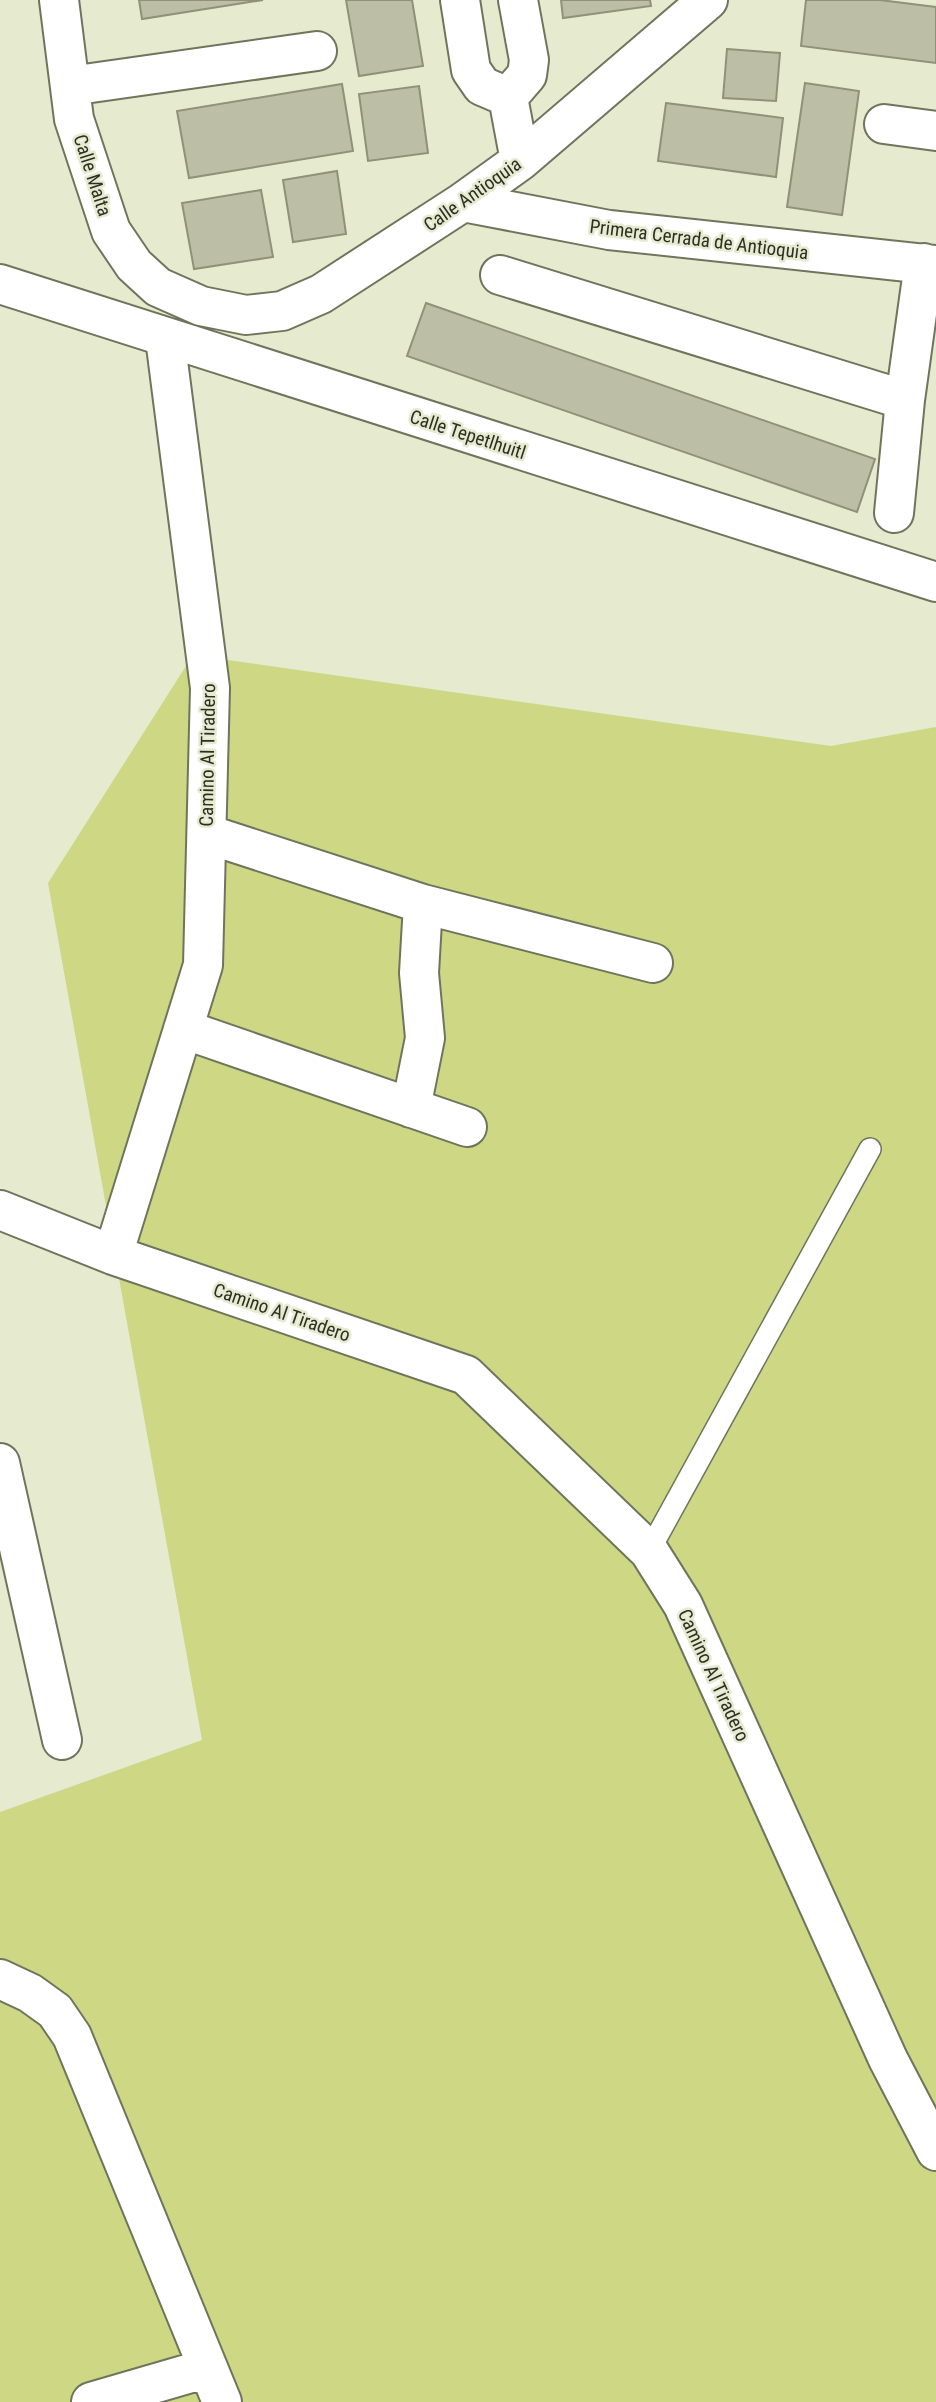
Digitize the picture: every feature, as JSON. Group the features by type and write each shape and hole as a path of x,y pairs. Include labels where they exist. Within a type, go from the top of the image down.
{"street":[{"name":"Calle Malta","path":"59,0 74,119 111,230 134,265 158,287 201,306"},
{"path":"460,0 471,71 482,86 508,97"},
{"path":"508,97 527,75 529,60 518,0"},
{"name":"Calle Antioquia","path":"201,306 246,315 282,311 321,294 463,202 520,161 708,0"},
{"path":"70,86 317,51"},
{"path":"508,97 520,161"},
{"path":"884,124 936,131"},
{"name":"Primera Cerrada de Antioquia","path":"463,202 609,230 930,264"},
{"path":"894,513 905,400 930,264"},
{"path":"500,275 905,400"},
{"name":"Calle Tepetlhuitl","path":"0,284 936,583"},
{"name":"Camino Al Tiradero","path":"165,338 210,688 203,965 113,1255 466,1374 649,1552 682,1605 888,2059 936,2151"},
{"path":"207,834 423,904 653,963"},
{"path":"411,1108 425,1038 419,973 423,904"},
{"path":"183,1029 467,1127"},
{"path":"0,1210 113,1255"},
{"path":"0,1463 62,1740"},
{"path":"0,1979 30,1993 55,2011 72,2036 215,2385 92,2402"}],"lane":[{"path":"649,1552 870,1149"}],"green space":[{"path":"193,655 831,746 936,727 936,2402 0,2402 0,1812 202,1740 48,883"}],"building":[{"path":"139,0 263,0 142,19"},
{"path":"346,0 412,0 423,66 359,76"},
{"path":"561,0 650,0 651,6 563,18"},
{"path":"806,0 880,0 936,7 936,63 801,46"},
{"path":"727,49 780,53 776,101 723,98"},
{"path":"805,83 859,91 842,215 787,207"},
{"path":"342,84 353,151 189,178 177,111"},
{"path":"419,86 428,153 368,161 359,94"},
{"path":"666,103 783,118 776,177 658,161"},
{"path":"337,171 346,234 293,242 283,180"},
{"path":"261,190 273,257 194,269 182,203"},
{"path":"426,303 875,459 857,512 407,356"}]}
